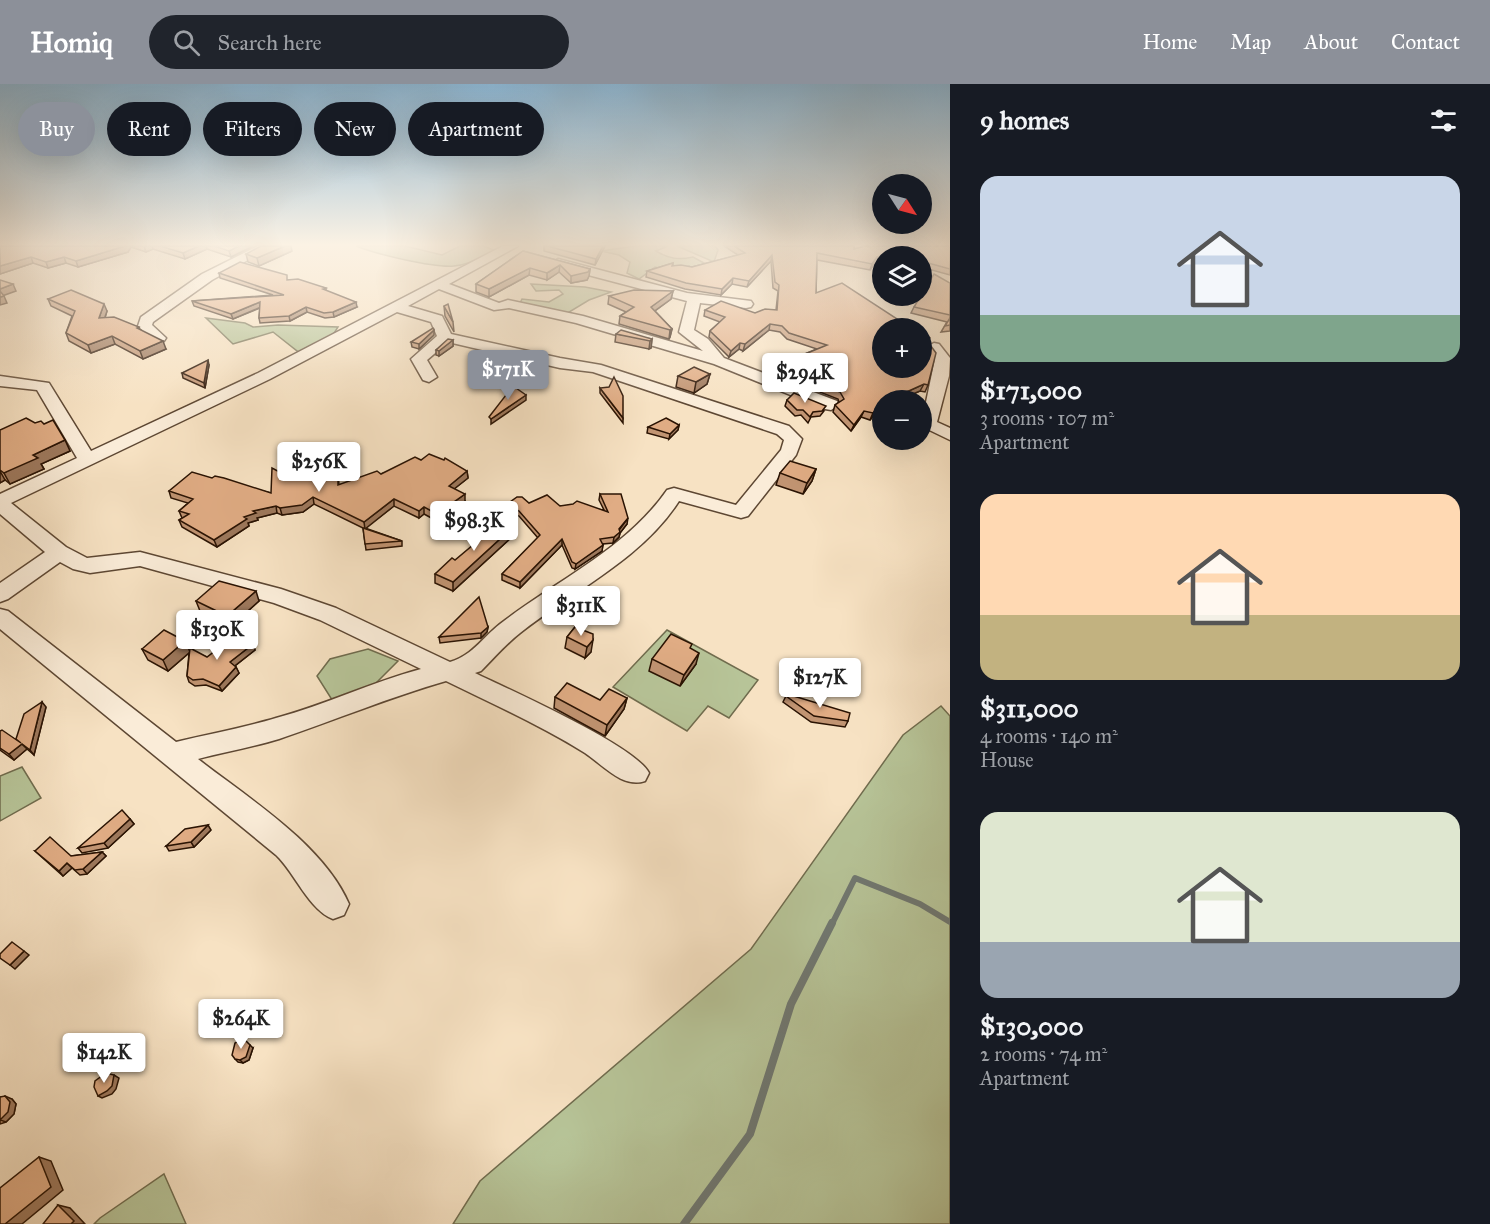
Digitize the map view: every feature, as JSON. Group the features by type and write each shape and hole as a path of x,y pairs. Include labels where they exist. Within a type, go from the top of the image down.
{"street":[{"path":"159,338 145,326 146,320 176,299"},
{"path":"411,299 250,383 0,503 59,552 74,561 90,566 130,559 157,562 281,597 328,614 496,694 594,745 635,773"},
{"path":"474,299 499,307 508,304 546,314 578,319 718,361 831,405"},
{"path":"694,299 686,332 703,342 718,361"},
{"path":"696,299 746,304"},
{"path":"396,307 437,319 445,337"},
{"path":"429,377 419,359 445,337"},
{"path":"172,754 276,729 357,702 397,685 446,671 467,668 477,662 510,628 617,553 647,528 661,514 674,494 741,512 794,443 793,438 783,430 633,379 595,368 560,363 445,337"},
{"path":"934,347 943,359 941,376 928,424 950,435"},
{"path":"0,381 43,386 88,460"},
{"path":"0,594 59,552"},
{"path":"0,617 291,849 333,904"}],"green space":[{"path":"522,299 549,302 554,299 591,299 566,314 519,305"},
{"path":"206,318 245,323 253,327 278,325 338,327 331,338 301,354 273,332 233,344"},
{"path":"667,630 758,680 729,718 708,706 687,731 613,687"},
{"path":"368,649 398,661 359,700 334,703 317,676 330,659"},
{"path":"941,706 950,716 950,1224 453,1224 480,1181 751,949 903,735"},
{"path":"22,767 41,798 0,821 0,776"},
{"path":"164,1174 186,1224 94,1224 100,1218"}],"building":[{"path":"48,299 93,299 104,304 99,318 114,317 139,327 137,328 163,341 140,351 112,336 88,345 66,333 75,311"},
{"path":"349,299 356,302 333,312 324,313 306,307 289,316 259,318 260,302 231,314 192,301"},
{"path":"616,299 662,299 651,307 672,329 620,316 634,307"},
{"path":"778,299 867,299 872,303 872,306 877,306 896,318 872,318 872,378 930,378 928,385 924,384 911,390 872,390 872,413 864,411 854,425 835,405 844,399 840,392 791,374 790,360 827,345 789,333 782,326 770,324 745,344 740,343 731,351 710,331 725,317 705,310 721,301 755,313 765,309 777,310"},
{"path":"932,299 950,299 950,315 914,307 932,306"},
{"path":"448,304 453,322 444,306"},
{"path":"433,328 434,330 419,344 411,342"},
{"path":"621,330 652,339 650,341 616,334"},
{"path":"448,339 453,340 439,351 436,350"},
{"path":"932,348 936,353 932,369"},
{"path":"208,360 204,383 182,373"},
{"path":"694,367 710,374 696,382 678,376"},
{"path":"614,377 623,396 623,418 600,388 609,387"},
{"path":"513,386 526,395 491,419 489,417"},
{"path":"794,393 826,406 822,411 813,412 810,417 803,410 797,410 787,400"},
{"path":"26,418 35,423 41,421 44,424 53,420 65,440 33,455 38,458 4,473 0,470 0,430"},
{"path":"666,418 679,425 670,434 648,427"},
{"path":"429,454 444,460 445,458 467,471 449,486 465,494 437,514 424,507 419,511 394,499 364,522 313,497 302,505 280,508 276,506 253,511 256,513 244,517 247,519 214,540 179,520 189,514 179,511 193,499 169,491 192,472 212,478 215,476 224,478 271,493 272,468 287,476 300,470 310,474 338,472 338,485 377,471 381,474 415,457 421,460"},
{"path":"790,461 816,469 807,483 780,473"},
{"path":"600,494 621,494 628,518 619,529 620,532 614,537 600,539 603,545 576,564 572,562 562,539 520,582 502,574 540,535 519,511 507,504 517,497 522,497 529,503 547,495 560,506 577,501 608,512"},
{"path":"505,518 513,527 453,582 435,574 452,558 455,560"},
{"path":"363,528 402,541 365,544"},
{"path":"219,581 256,591 227,616 196,601"},
{"path":"479,597 488,627 481,633 439,637"},
{"path":"575,627 593,634 593,640 587,647 567,637"},
{"path":"164,630 185,641 163,660 142,649"},
{"path":"237,634 253,644 230,662 236,667 219,686 203,679 193,680 187,676 190,648 207,657"},
{"path":"671,634 692,644 690,648 699,653 684,675 652,659"},
{"path":"567,683 600,700 609,689 627,698 607,725 555,697"},
{"path":"787,694 850,713 848,721 814,716 786,696"},
{"path":"42,702 30,750 22,744 9,754 0,748 0,731 2,730 21,743 16,739 24,714"},
{"path":"122,810 130,819 104,843 78,848"},
{"path":"208,825 191,842 166,846 185,829"},
{"path":"50,837 71,856 102,852 83,869 75,870 67,863 59,871 35,851"},
{"path":"12,942 24,951 10,965 0,958 0,954"},
{"path":"241,1040 250,1045 246,1057 240,1060 235,1059 232,1055 235,1043"},
{"path":"106,1073 114,1075 112,1086 98,1096 94,1087 95,1081"},
{"path":"5,1096 10,1102 8,1112 0,1120 0,1097"},
{"path":"39,1157 51,1187 5,1224 0,1224 0,1188"},
{"path":"58,1205 74,1221 71,1224 43,1224"}],"waterway":[{"path":"832,924 855,878 920,904 950,922"},
{"path":"684,1224 750,1134 791,1004 832,923"}]}
